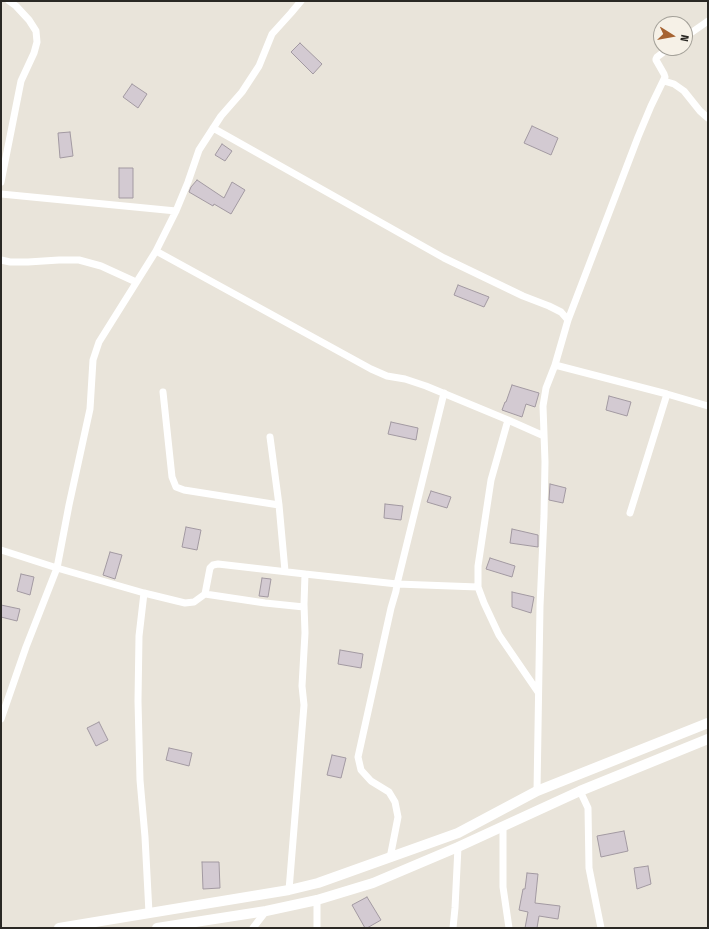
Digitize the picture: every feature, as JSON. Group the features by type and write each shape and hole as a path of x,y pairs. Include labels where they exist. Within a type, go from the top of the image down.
{"street":[{"path":"1,182 21,81 34,53 37,42 36,31 30,20 18,4 9,1"},
{"path":"1,719 3,709 57,568 90,409 93,360 99,342 156,251 176,211 199,150 221,116 242,92 259,66 272,34 301,1"},
{"path":"693,31 708,21"},
{"path":"537,791 540,606 544,508 543,406 546,388 555,365 568,320 630,156 665,77 656,60 658,56"},
{"path":"664,80 674,84 684,91 708,118"},
{"path":"213,128 444,258 523,296 549,306 561,312 568,320"},
{"path":"1,194 176,211"},
{"path":"156,251 371,369 387,376 405,379 444,393 544,436"},
{"path":"1,260 10,262 28,262 79,260 101,266 136,282"},
{"path":"555,365 708,406"},
{"path":"162,392 172,477 176,487 184,490 279,505"},
{"path":"390,858 398,817 395,802 389,792 371,781 361,770 358,757 391,608 444,393"},
{"path":"630,513 667,394"},
{"path":"508,420 491,480 478,566 478,587 499,635 538,693"},
{"path":"270,437 279,505 285,571"},
{"path":"1,550 144,594 185,603 194,602 205,594 210,568 213,565 218,564 397,584 478,587"},
{"path":"289,890 304,706 302,686 305,633 305,574"},
{"path":"144,594 139,636 138,702 140,780 149,913"},
{"path":"205,594 304,607"},
{"path":"59,928 289,890 318,883 458,833 537,791 708,723"},
{"path":"157,928 266,911 318,900 373,883 458,848 580,791 708,739"},
{"path":"580,791 588,808 590,868 601,928"},
{"path":"503,826 503,887 509,928"},
{"path":"453,928 458,848"},
{"path":"317,928 318,900"},
{"path":"253,928 266,911"}],"building":[{"path":"300,43 322,64 313,74 291,52"},
{"path":"132,84 147,94 138,108 123,97"},
{"path":"532,126 558,138 551,155 524,143"},
{"path":"70,132 73,156 60,158 58,133"},
{"path":"222,144 232,151 225,161 215,155"},
{"path":"119,168 133,168 133,198 119,198"},
{"path":"197,180 224,198 232,182 245,190 231,214 214,204 213,206 189,192"},
{"path":"458,285 489,297 484,307 454,295"},
{"path":"512,385 539,393 535,407 526,404 522,417 502,410"},
{"path":"609,396 631,402 627,416 606,410"},
{"path":"391,422 418,428 416,440 388,434"},
{"path":"550,484 566,488 563,503 549,500"},
{"path":"431,491 451,497 447,508 427,502"},
{"path":"385,504 403,506 401,520 384,518"},
{"path":"186,527 201,530 197,550 182,547"},
{"path":"512,529 538,535 538,547 510,543"},
{"path":"110,552 122,555 115,579 103,575"},
{"path":"490,558 515,566 512,577 486,569"},
{"path":"21,574 34,577 30,595 17,591"},
{"path":"262,578 271,579 268,597 259,596"},
{"path":"512,592 534,597 531,613 512,607"},
{"path":"1,605 20,609 17,621 1,617"},
{"path":"340,650 363,654 361,668 338,664"},
{"path":"99,722 108,740 96,746 87,728"},
{"path":"169,748 192,753 189,766 166,760"},
{"path":"332,755 346,758 341,778 327,775"},
{"path":"624,831 628,851 601,857 597,836"},
{"path":"202,862 219,862 220,888 203,889"},
{"path":"648,866 651,884 637,889 634,868"},
{"path":"527,873 538,874 535,903 560,906 558,919 539,916 537,928 525,928 528,912 519,910 523,889 525,889"},
{"path":"367,897 381,920 365,928 352,905"}]}
